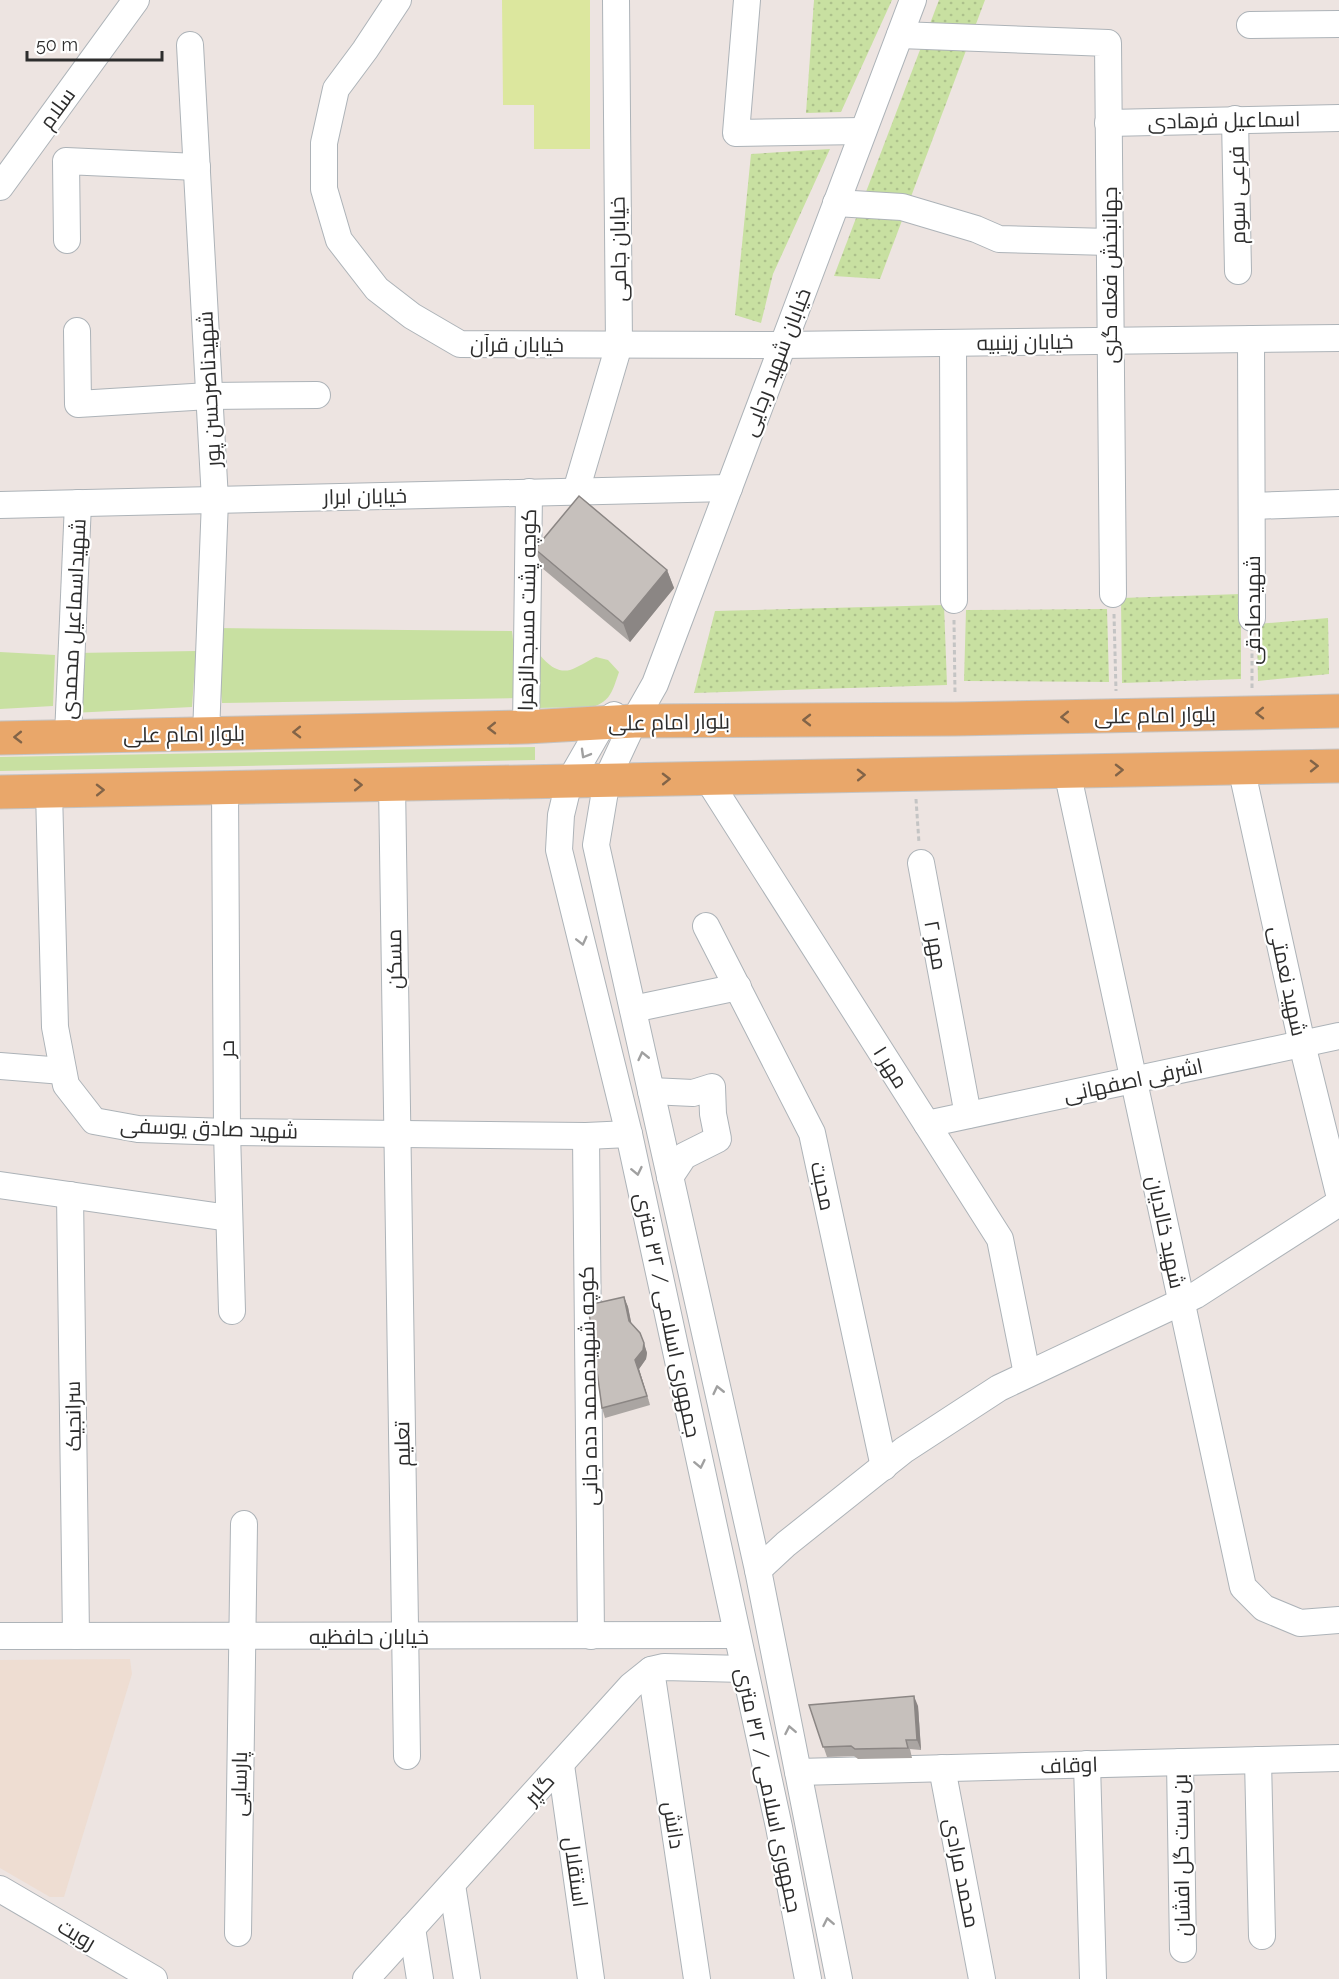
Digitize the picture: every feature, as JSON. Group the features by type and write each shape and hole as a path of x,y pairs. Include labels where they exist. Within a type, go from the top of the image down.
{"main road":[{"name":"بلوار امام علی","path":"0,738 526,727 619,722 955,719 1339,711"},
{"path":"0,792 1339,766"}],"street":[{"name":"سلام","path":"0,187 136,0"},
{"name":"خیابان قرآن","path":"398,0 336,89 324,143 324,189 339,240 376,289 412,316 460,344 783,345"},
{"name":"خیابان جامی","path":"576,491 619,345 616,0"},
{"path":"747,0 736,133 863,131"},
{"name":"خیابان شهید رجایی","path":"619,722 655,684 913,0"},
{"path":"1250,26 1339,24"},
{"name":"جهانبخش فعله گری","path":"900,35 1108,43 1113,594"},
{"name":"شهیدناصرحسن پور","path":"190,45 215,500 206,734"},
{"name":"اسماعیل فرهادی","path":"1108,123 1339,118"},
{"name":"فرعی سوم","path":"1235,119 1238,272"},
{"path":"67,240 66,162 197,167"},
{"path":"836,203 902,207 976,229 999,239 1109,242"},
{"path":"77,331 78,404 209,396 317,395"},
{"name":"خیابان زینبیه","path":"783,345 1339,338"},
{"name":"شهیدصادقی","path":"1251,339 1252,618"},
{"path":"953,343 954,600"},
{"name":"خیابان ابرار","path":"0,504 729,488"},
{"name":"کوچه پشت مسجدالزهرا","path":"526,727 529,492"},
{"name":"شهیداسماعیل محمدی","path":"68,736 78,503"},
{"path":"1252,506 1339,503"},
{"name":"جمهوری اسلامی / ۳۲ متری","path":"619,722 596,845 758,1570 839,1979"},
{"name":"جمهوری اسلامی / ۳۲ متری","path":"619,722 570,782 561,815 559,850 629,1134 779,1827 808,1979"},
{"name":"شهید نعمتی","path":"1241,767 1302,1044 1339,1194"},
{"name":"شهید خالدیان","path":"1067,771 1243,1587 1264,1608 1300,1623 1339,1620"},
{"name":"مهر ۱","path":"707,778 1000,1239 1027,1374"},
{"name":"مسکن","path":"392,784 397,1133"},
{"name":"حر","path":"225,788 227,1132 232,1311"},
{"name":"شهید صادق یوسفی","path":"49,791 55,1027 66,1085 94,1121 138,1129 227,1132 586,1136 629,1134"},
{"name":"مهر ۲","path":"921,863 968,1115"},
{"name":"محبت","path":"706,926 812,1133 884,1467"},
{"path":"633,1009 738,987"},
{"name":"اشرفی اصفهانی","path":"927,1124 1339,1036"},
{"path":"0,1066 63,1071"},
{"path":"651,1091 693,1093 712,1087 713,1114 718,1139 684,1156 670,1177"},
{"name":"تعلیم","path":"397,1133 407,1756"},
{"name":"کوچه شهیدمحمد دده جانی","path":"586,1136 591,1635"},
{"path":"0,1185 229,1218"},
{"name":"سرانجیک","path":"70,1195 76,1636"},
{"path":"758,1570 786,1544 904,1450 989,1394 1196,1295 1339,1203"},
{"name":"پارسایی","path":"238,1933 244,1524"},
{"name":"خیابان حافظیه","path":"0,1636 737,1635"},
{"path":"651,1670 664,1667 744,1669"},
{"name":"گلپر","path":"366,1979 631,1686 651,1670"},
{"name":"دانش","path":"651,1670 697,1979"},
{"name":"اوقاف","path":"798,1772 1339,1758"},
{"path":"1257,1760 1262,1936"},
{"name":"بن بست گل افشان","path":"1180,1762 1183,1949"},
{"path":"1088,1764 1093,1979"},
{"name":"استقلال","path":"561,1765 591,1979"},
{"name":"محمد مرادی","path":"942,1768 982,1979"},
{"path":"779,1827 808,1821"},
{"path":"452,1885 467,1979"},
{"name":"رویت","path":"0,1889 154,1979"},
{"path":"412,1928 420,1979"}],"path":[{"path":"1113,594 1117,716"},
{"path":"954,600 955,719"},
{"name":"شهیدصادقی","path":"1252,618 1252,713"},
{"path":"913,774 921,863"}],"shaded area":[{"path":"130,1659 132,1674 64,1897 50,1897 0,1868 0,1660"}],"green space":[{"path":"502,0 590,0 590,149 534,149 534,105 503,105"},
{"path":"814,0 892,0 841,112 806,113"},
{"path":"939,0 985,0 880,279 834,276"},
{"path":"830,149 773,274 761,323 735,315 751,154"},
{"path":"1241,594 1241,679 1122,683 1121,598"},
{"path":"944,605 947,685 694,693 715,611"},
{"path":"1107,609 1109,682 964,681 966,610"},
{"path":"1328,618 1329,674 1258,681 1257,624"},
{"path":"216,628 512,631 520,698 222,703"},
{"path":"532,645 552,667 564,671 596,657 608,660 619,672 610,694 603,702 592,707 535,708"},
{"path":"196,651 192,707 72,713 76,653"},
{"path":"0,652 55,655 53,706 0,709"},
{"path":"535,747 535,760 0,771 0,757"}],"building":[{"path":"579,496 667,570 623,623 535,549"},
{"path":"624,1297 629,1321 640,1333 644,1343 643,1350 635,1360 647,1396 602,1408 588,1305"},
{"path":"914,1696 917,1740 906,1740 908,1748 823,1747 809,1705"}]}
